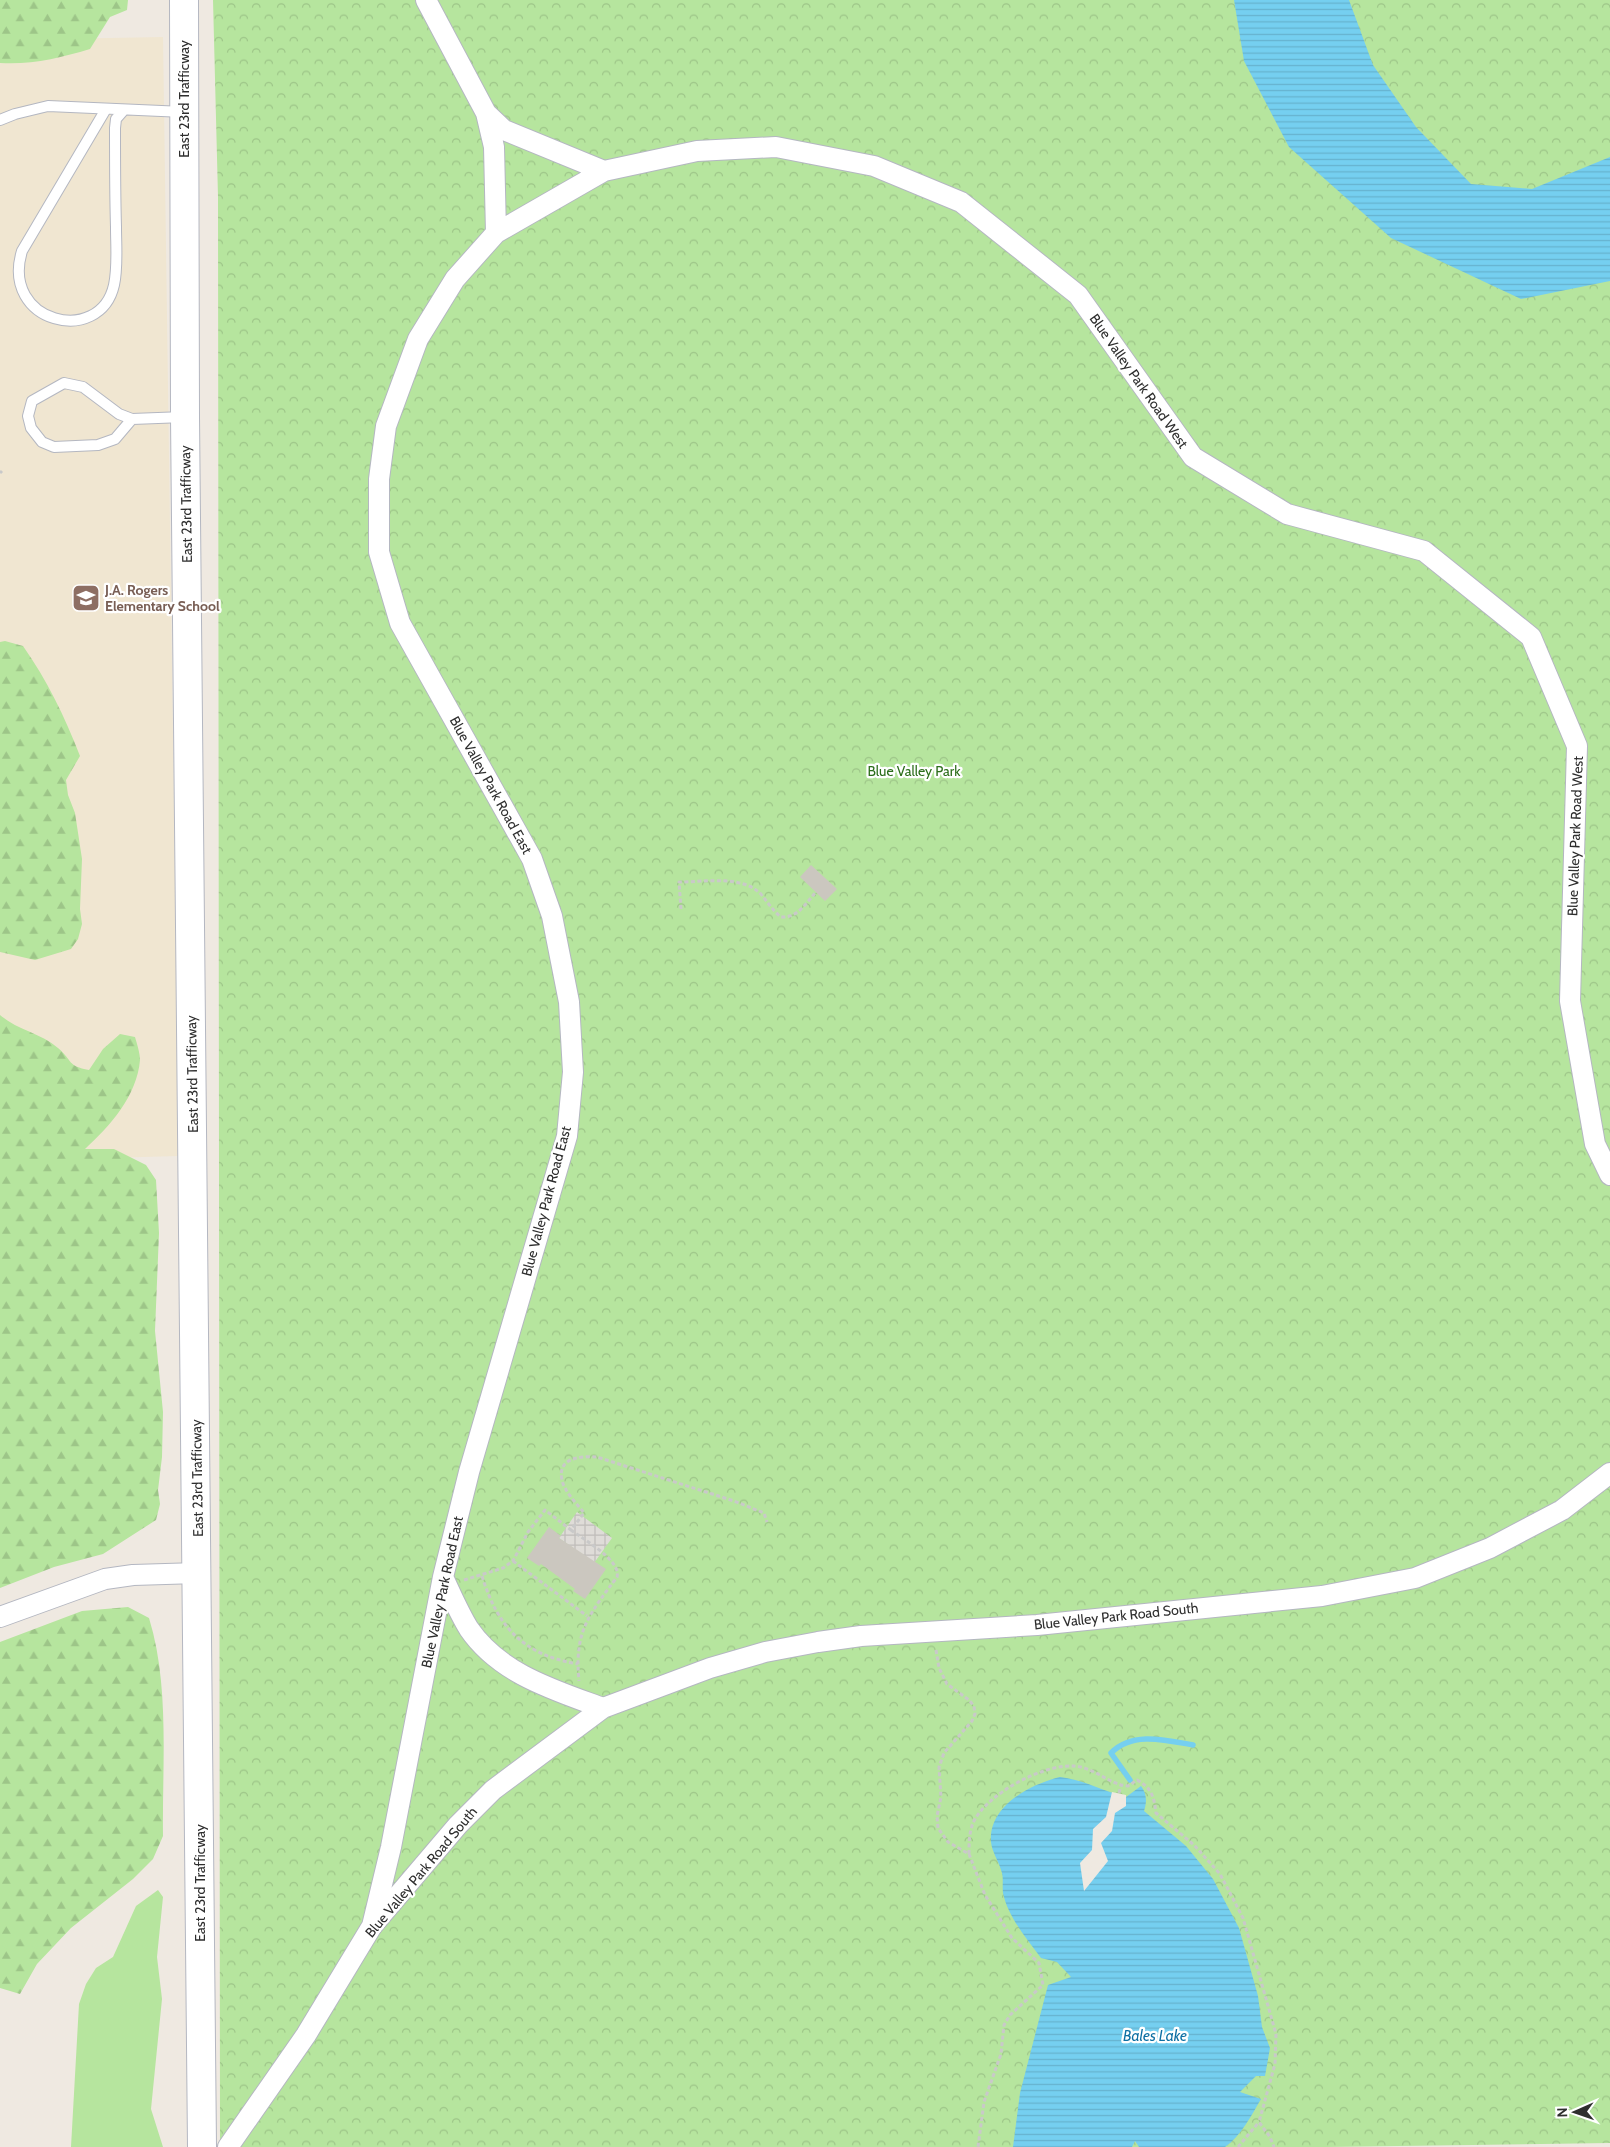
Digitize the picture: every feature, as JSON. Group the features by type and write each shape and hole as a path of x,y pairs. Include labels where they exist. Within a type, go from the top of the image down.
{"main road":[{"name":"East 23rd Trafficway","path":"184,0 202,2147"}],"street":[{"path":"426,0 486,113 494,147 496,233"},
{"path":"486,113 504,130 604,171"},
{"name":"Blue Valley Park Road West","path":"604,171 697,151 776,147 874,166 961,202 1078,296 1193,457 1287,514 1424,551 1531,637 1577,746 1570,1001 1595,1144 1610,1175"},
{"name":"Blue Valley Park Road East","path":"372,1926 391,1846 469,1472 567,1136 573,1072 569,1002 552,916 532,859 400,623 379,552 379,479 386,426 418,339 455,279 496,233 604,171"},
{"name":"Blue Valley Park Road South","path":"228,2147 306,2035 372,1926 458,1825 493,1790 603,1708 710,1668 766,1652 861,1636 1037,1625 1322,1596 1415,1578 1490,1548 1554,1514 1610,1473"},
{"path":"0,1617 105,1579 133,1575 198,1573"},
{"path":"446,1582 469,1628 488,1651 517,1673 553,1690 603,1708"}],"lane":[{"path":"0,120 15,114 48,106 184,112"},
{"path":"106,109 22,250 16,267 18,284 26,301 40,313 58,320 76,320 92,316 104,305 114,286 116,262 115,128 116,120 124,110"},
{"path":"132,419 115,439 98,445 54,447 42,442 31,428 28,416 32,401 64,383 82,387 119,414 132,419 186,416"}],"path":[{"path":"680,909 679,882 734,882 747,885 760,894 781,917 789,918 796,915 816,892"},
{"path":"571,1530 584,1513 562,1481 562,1472 564,1465 570,1459 586,1456 597,1457 734,1500 764,1512 767,1522"},
{"path":"446,1582 482,1576 503,1568 514,1561 528,1532 544,1510 614,1562 618,1570 616,1577 588,1616 582,1635 578,1664 581,1700"},
{"path":"514,1561 588,1616"},
{"path":"482,1576 500,1620 522,1642 543,1655 558,1661 578,1664"},
{"path":"933,1631 939,1668 947,1684 974,1706 975,1714 972,1721 944,1753 939,1767 941,1798 937,1816 938,1828 948,1842 969,1854"},
{"path":"978,2147 984,2102 1001,2054 1004,2025 1010,2015 1043,1984 1040,1963 1012,1938 985,1895 969,1854 973,1823 980,1812 1012,1786 1028,1778 1056,1769 1074,1766 1089,1770 1121,1785 1128,1786 1137,1780 1146,1785 1153,1794 1156,1813 1194,1845 1220,1874 1243,1918 1276,2034 1275,2064 1260,2122 1238,2147"},
{"path":"1119,1793 1121,1785"},
{"path":"1260,2122 1274,2147"}],"shaded area":[{"name":"J.A. Rogers Elementary School","path":"163,37 179,1156 0,1161 0,40"},
{"path":"577,1512 612,1538 594,1563 559,1538"}],"green space":[{"path":"0,0 128,0 127,10 110,17 90,49 45,60 23,63 0,63"},
{"name":"Blue Valley Park","path":"213,0 1610,0 1610,2143 1327,2147 220,2147 218,197"},
{"path":"5,641 23,646 32,659 55,699 80,756 66,780 68,795 75,813 82,859 80,909 82,924 78,939 71,949 35,960 0,952 0,642"},
{"path":"0,1015 51,1043 73,1065 89,1070 103,1049 120,1034 135,1037 140,1060 134,1086 113,1120 85,1149 114,1149 146,1165 156,1180 159,1233 155,1331 163,1412 162,1457 158,1490 160,1504 156,1520 103,1554 54,1567 0,1588"},
{"path":"128,1607 149,1618 156,1644 164,1726 163,1836 153,1859 133,1879 71,1928 37,1964 20,1994 0,1988 0,1642 82,1611"},
{"path":"158,1890 163,1897 157,1957 162,1999 151,2109 163,2147 71,2147 79,2004 86,1984 96,1968 113,1957 136,1906"}],"water":[{"path":"1234,0 1349,0 1373,65 1416,127 1471,184 1532,189 1610,157 1610,281 1521,299 1391,238 1289,147 1244,61"},
{"name":"Bales Lake","path":"1060,1777 1126,1797 1141,1786 1146,1798 1144,1811 1186,1846 1213,1879 1239,1928 1258,1996 1262,2027 1270,2048 1265,2076 1256,2076 1240,2092 1261,2099 1241,2131 1225,2147 1139,2147 1135,2141 1132,2147 1013,2147 1020,2093 1048,1985 1071,1977 1057,1962 1041,1958 1009,1911 1003,1893 1002,1873 991,1842 992,1829 996,1818 1004,1807 1014,1799 1037,1785"}],"pier":[{"path":"1112,1792 1126,1795 1126,1806 1115,1813 1112,1831 1101,1843 1108,1861 1084,1891 1080,1863 1092,1850 1093,1829 1106,1817"}],"building":[{"path":"811,865 837,889 825,901 800,877"},
{"path":"549,1527 561,1536 559,1538 606,1569 585,1599 573,1591 575,1589 541,1564 539,1566 527,1558"}],"waterway":[{"path":"1130,1780 1111,1753 1119,1746 1139,1739 1172,1741 1193,1745"}],"place":[{"name":"J.A. Rogers Elementary School","path":"86,598"}]}
